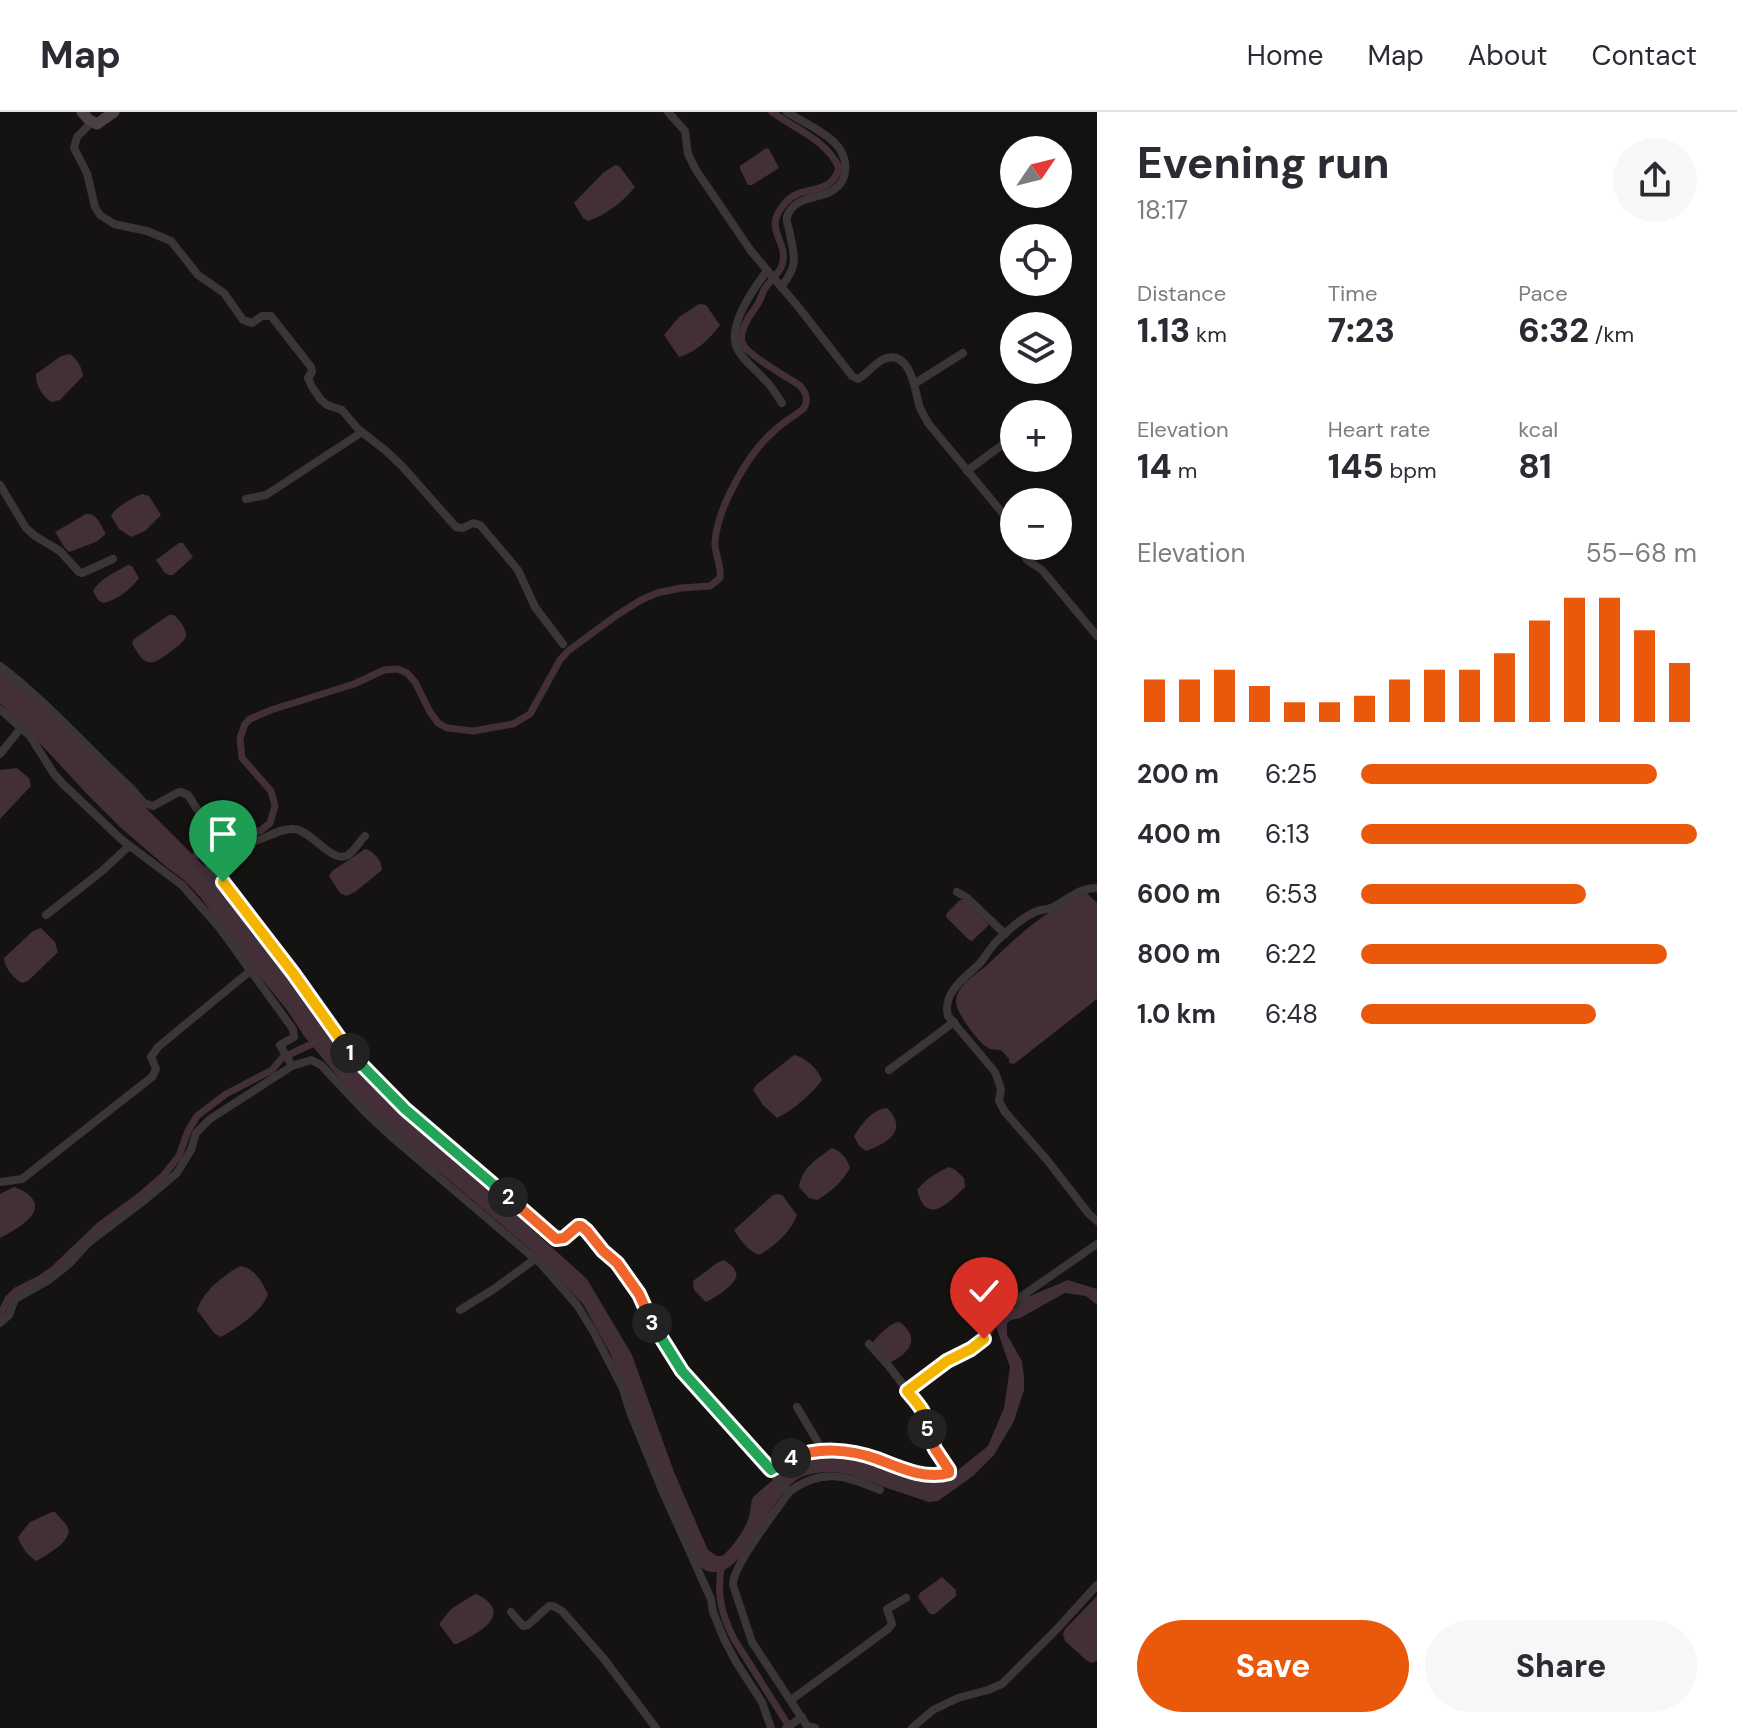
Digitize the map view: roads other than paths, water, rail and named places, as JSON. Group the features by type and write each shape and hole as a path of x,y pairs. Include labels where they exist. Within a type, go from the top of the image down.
{"street":[{"path":"82,112 92,122 100,123 114,112"},
{"path":"668,112 685,131 688,154 696,170 768,273 852,376 858,379 863,377 882,360 895,357 908,370 928,423 1000,510"},
{"path":"780,285 793,270 787,223 789,215 801,201 831,191 843,180 847,166 834,142 787,112"},
{"path":"92,122 77,137 74,148 87,173 95,207 100,215 114,224 147,231 171,241 198,275 224,293 243,320 252,323 262,316 271,316 311,367 309,382 321,400 342,410 362,432 402,466 456,527 463,528 473,523 480,525 518,570 535,607 563,644"},
{"path":"768,273 743,307 734,343 782,403"},
{"path":"914,384 963,353"},
{"path":"246,499 266,495 362,432"},
{"path":"967,471 1000,446"},
{"path":"0,485 26,528 60,551 79,572 113,559"},
{"path":"1027,560 1042,570 1097,636"},
{"path":"0,666 144,803 153,806 177,793 185,793 220,846"},
{"path":"0,709 30,736 63,784 129,846 182,885 218,926 293,1029 294,1037 280,1045 291,1064"},
{"path":"0,754 21,728"},
{"path":"365,836 344,857 335,856 300,830 290,828 260,839 220,846 208,860 209,867 293,973 356,1061 433,1134 552,1237 560,1239 581,1226 617,1263 682,1371 788,1490"},
{"path":"46,915 129,846"},
{"path":"1097,888 1077,891 1050,908 1038,910 995,942 980,963 957,984 947,1010 948,1016 995,1072 1001,1089 999,1101 1005,1112 1097,1221"},
{"path":"957,892 1005,934"},
{"path":"1,1182 22,1179 152,1077 156,1069 151,1057 158,1047 250,971"},
{"path":"889,1070 954,1022"},
{"path":"0,1323 9,1315 15,1299 49,1280 88,1243 177,1173 203,1125 291,1064 311,1060 321,1065 394,1139 535,1259 577,1305 614,1370 662,1490 711,1599 724,1639 762,1702 771,1728"},
{"path":"907,1391 947,1361 978,1344 1009,1305 1097,1244"},
{"path":"460,1310 535,1259"},
{"path":"772,1472 803,1453 821,1451 863,1455 920,1474 949,1473 929,1436 924,1412 869,1344"},
{"path":"797,1407 821,1451"},
{"path":"815,1728 807,1726 801,1718 752,1642 733,1578 788,1490 808,1480 829,1476 845,1477 880,1490"},
{"path":"912,1728 933,1710 958,1698 1002,1684 1097,1585"},
{"path":"791,1700 888,1629 892,1620 887,1609 906,1598"},
{"path":"511,1612 523,1626 549,1606 562,1611 604,1659 656,1728"},
{"path":"786,1728 801,1718"}],"waterway":[{"path":"189,863 205,843 222,830 244,828 260,831 270,823 275,806 271,791 242,758 240,738 250,719 354,684 384,670 398,669 415,682 430,712 438,723 447,728 473,731 513,724 530,714 568,651 617,615 657,593 710,586 720,578 715,541 728,497 754,453 778,428 804,408 806,402 805,393 799,385 761,361 744,346 743,329 782,265 782,248 775,228 779,212 793,196 829,183 839,168 819,142 772,112"},
{"path":"0,1315 16,1291 53,1270 100,1225 163,1176 179,1156 197,1116 226,1094 272,1070 282,1058 318,1041"},
{"path":"722,1564 720,1593 730,1630 790,1728"}]}
